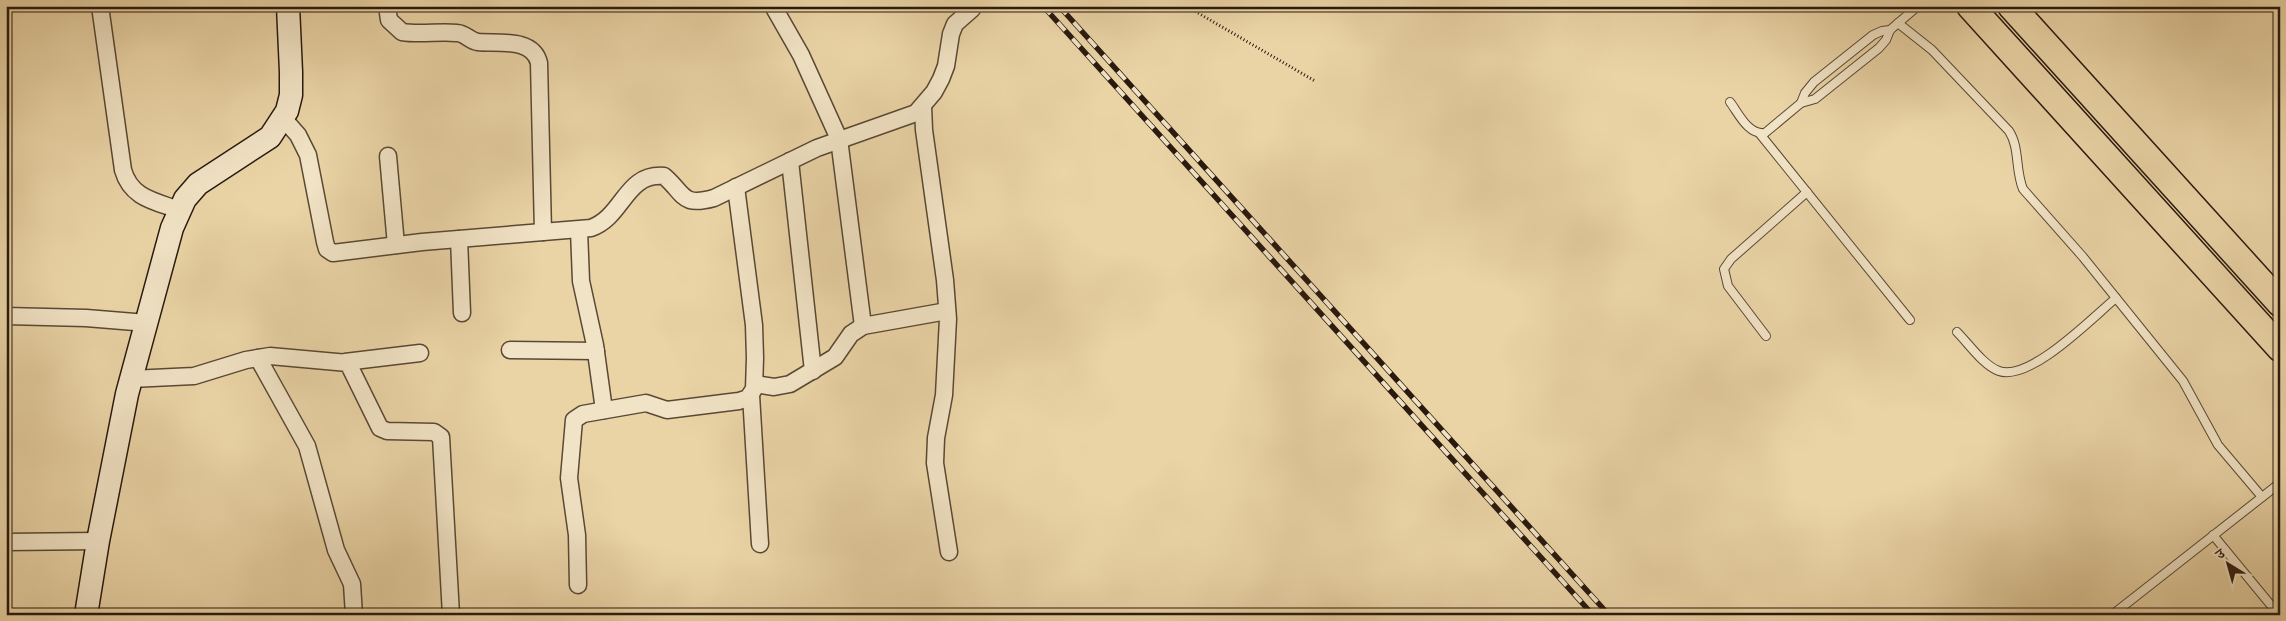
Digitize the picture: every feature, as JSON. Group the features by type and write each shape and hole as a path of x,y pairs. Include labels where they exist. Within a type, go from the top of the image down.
{"main road":[{"path":"1970,6 2280,348"},
{"path":"2010,6 2280,303"},
{"path":"2137,146 2196,226 2280,319"}],"street":[{"path":"100,6 122,170 126,183 136,194 179,210"},
{"path":"86,615 98,540 131,379 168,241 179,210 185,199 198,184 270,137 287,111 291,87 288,6"},
{"path":"387,6 389,20 402,32 458,33 477,42 501,42 524,46 536,55 539,63 543,232"},
{"path":"773,6 801,55 839,139 863,326"},
{"path":"283,118 298,135 308,155 327,248 336,253 459,239 579,230 591,228 605,221 614,213 634,185 645,178 665,176 684,199 692,202 714,198 839,139 908,118 923,106 934,92 946,66 951,34 955,24 972,9"},
{"path":"923,106 925,137 945,280 947,311 945,386 936,438 935,463 949,552"},
{"path":"388,156 396,245"},
{"path":"790,161 813,370"},
{"path":"736,187 754,325 753,389 760,544"},
{"path":"579,230 580,281 596,351 604,410"},
{"path":"459,239 462,313"},
{"path":"578,585 577,535 569,478 572,424 577,416 646,403 660,409 677,410 738,401 753,389 790,384 835,357 851,334 863,326 947,311"},
{"path":"6,316 86,318 147,324"},
{"path":"510,350 596,351"},
{"path":"131,379 194,376 270,356 345,362 420,353"},
{"path":"258,358 307,446 336,550 352,584 354,615"},
{"path":"345,362 349,364 380,428 387,431 434,432 441,437 451,615"},
{"path":"6,542 98,540"}],"lane":[{"path":"1801,103 1805,93 1820,78 1873,35 1890,30 1918,6"},
{"path":"1898,23 1932,50 2009,131 2015,140 2018,173 2023,189 2116,298 2183,381 2218,444 2262,497"},
{"path":"1760,134 1770,130 1801,103 1815,99 1879,48 1886,40 1890,30"},
{"path":"1730,102 1750,128 1760,134 1910,320"},
{"path":"1766,336 1728,286 1724,270 1731,259 1807,192"},
{"path":"1957,332 1997,370 2006,373 2017,372 2031,366 2058,347 2116,298"},
{"path":"2112,615 2280,483"},
{"path":"2214,535 2279,615"}],"path":[{"path":"1186,6 1315,81"}],"railway":[{"path":"1043,6 1593,615"},
{"path":"1059,6 1609,615"}]}
